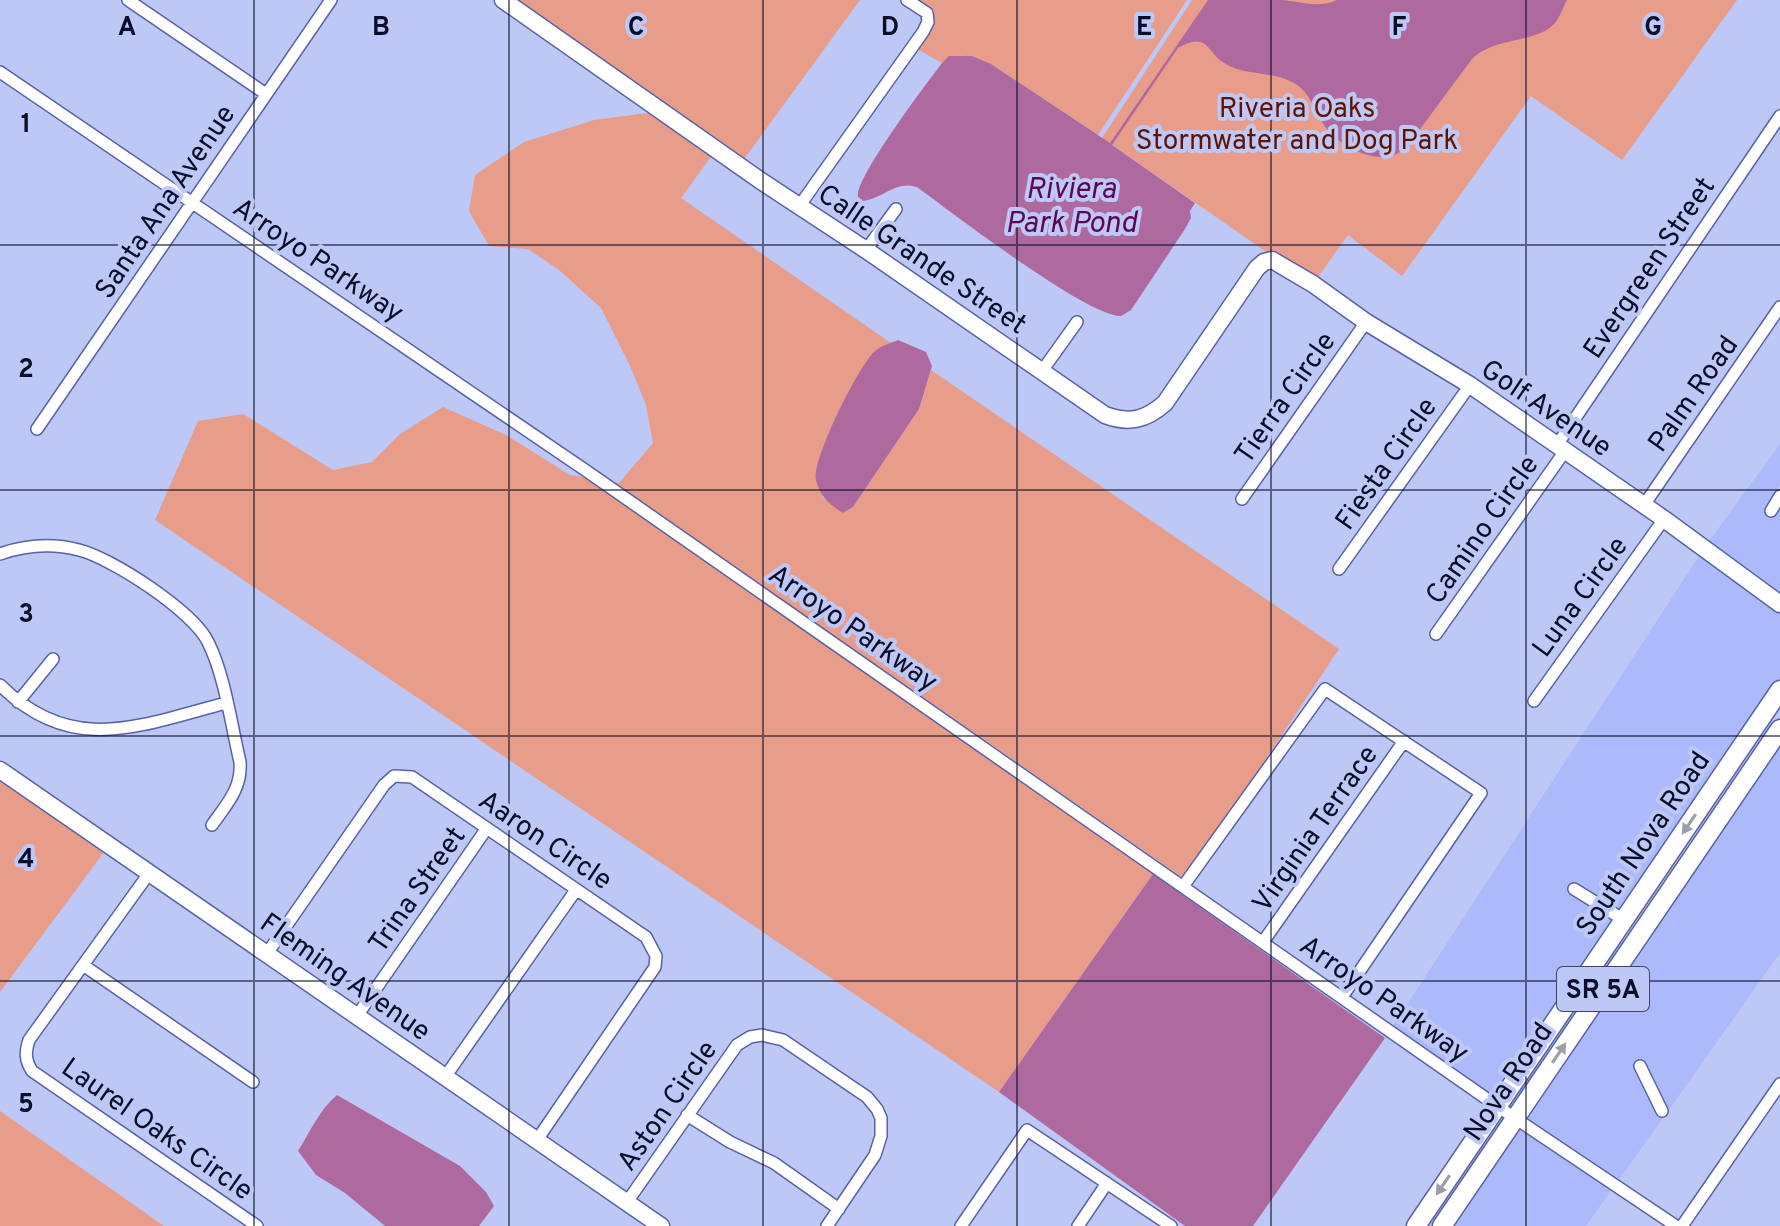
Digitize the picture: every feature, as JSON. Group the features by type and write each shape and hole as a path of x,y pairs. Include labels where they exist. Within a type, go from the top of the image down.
{"main road":[{"name":"South Nova Road","path":"1416,1226 1780,690"},
{"name":"Nova Road","path":"1442,1226 1780,729"},
{"path":"1721,777 1724,796 1721,816"},
{"path":"1625,918 1629,951"}],"street":[{"path":"128,0 266,94"},
{"name":"Santa Ana Avenue","path":"37,429 331,0"},
{"name":"Calle Grande Street","path":"503,0 761,181 1105,415 1121,421 1136,421 1152,414 1165,403 1257,268 1264,262 1279,262"},
{"path":"800,205 923,32 928,22 927,13 907,0"},
{"name":"Arroyo Parkway","path":"0,72 578,465 1497,1106 1676,1226"},
{"name":"Evergreen Street","path":"1561,448 1780,116"},
{"path":"866,250 896,209"},
{"name":"Golf Avenue","path":"1279,262 1366,322 1470,385 1664,519 1780,604"},
{"name":"Palm Road","path":"1644,505 1780,307"},
{"path":"1042,371 1077,322"},
{"name":"Tierra Circle","path":"1242,499 1366,322"},
{"name":"Fiesta Circle","path":"1339,569 1470,385"},
{"name":"Camino Circle","path":"1436,634 1561,448"},
{"path":"1771,511 1780,496"},
{"name":"Luna Circle","path":"1534,701 1664,519"},
{"path":"0,554 21,547 53,546 82,550 140,581 190,616 208,640 240,762 241,777 234,795 212,825"},
{"path":"18,702 53,659"},
{"path":"0,685 18,702 63,726 102,731 140,725 226,703"},
{"path":"1184,885 1325,689 1481,793 1342,997"},
{"name":"Virginia Terrace","path":"1263,942 1404,741"},
{"name":"Fleming Avenue","path":"0,770 661,1226"},
{"name":"Aaron Circle","path":"268,952 384,785 394,776 412,777 646,937 656,956 655,967 537,1140"},
{"name":"Trina Street","path":"357,1016 487,828"},
{"name":"Laurel Oaks Circle","path":"150,872 29,1040 25,1051 27,1064 32,1071 257,1226"},
{"path":"1574,889 1625,918"},
{"path":"445,1077 576,890"},
{"path":"83,965 253,1082"},
{"name":"Aston Circle","path":"627,1202 737,1045 750,1037 762,1035 783,1040 867,1097 881,1118 881,1136 875,1155 827,1226"},
{"path":"1640,1066 1662,1111"},
{"path":"1682,1226 1780,1084"},
{"path":"687,1115 730,1142 774,1163 839,1209"},
{"path":"961,1226 1027,1130 1171,1226"},
{"path":"1078,1226 1107,1183"}],"shaded area":[{"path":"1780,444 1780,485 1764,514 1773,518 1780,506 1780,597 1707,544"},
{"path":"1701,553 1780,611 1780,681 1621,912 1573,882 1567,890 1617,922 1496,1098 1393,1026"},
{"path":"1780,738 1780,953 1668,1111 1648,1067 1640,1059 1633,1066 1658,1117 1665,1115 1618,1181 1523,1116"},
{"path":"1620,934 1623,951 1515,1111 1505,1104"},
{"path":"1517,1125 1612,1189 1586,1226 1448,1226"}],"green space":[{"path":"503,0 860,0 739,166"},
{"path":"917,0 1187,0 1098,135 991,64 959,56 942,63 917,49 934,11"},
{"name":"Riveria Oaks Stormwater and Dog Park","path":"1192,0 1737,0 1622,160 1531,96 1402,276 1348,235 1313,284 1102,138"},
{"path":"655,112 713,154 681,198 891,343 876,350 822,497 843,513 853,507 919,409 931,370 1339,649 1183,878 613,482 619,483 653,443 646,405 601,308 559,270 528,249 489,246 469,211 475,175 524,142 594,120"},
{"path":"443,407 506,435 570,475 588,478 1179,890 1153,874 999,1092 155,520 198,421 243,414 333,470 372,462 400,434"},
{"path":"0,769 110,844 0,992"},
{"path":"0,1111 164,1226 0,1226"}],"water":[{"name":"Riviera Park Pond","path":"1208,0 1280,0 1316,4 1337,0 1567,0 1557,21 1547,30 1492,47 1472,59 1409,144 1398,153 1385,157 1365,154 1337,139 1324,125 1306,94 1290,81 1232,67 1201,42 1178,48 1112,145 1195,203 1185,229 1131,310 1121,316 1104,312 1051,282 917,187 903,186 863,201 858,197 867,171 879,152 949,56 972,56 991,64 1110,143"},
{"path":"898,340 926,352 932,366 919,409 853,507 843,513 826,500 818,486 817,469 821,453 858,374 877,349"},
{"path":"1153,874 1385,1038 1253,1226 1185,1226 999,1092"},
{"path":"337,1095 460,1166 486,1192 494,1206 479,1226 385,1226 345,1193 316,1175 298,1151 320,1114"}]}
